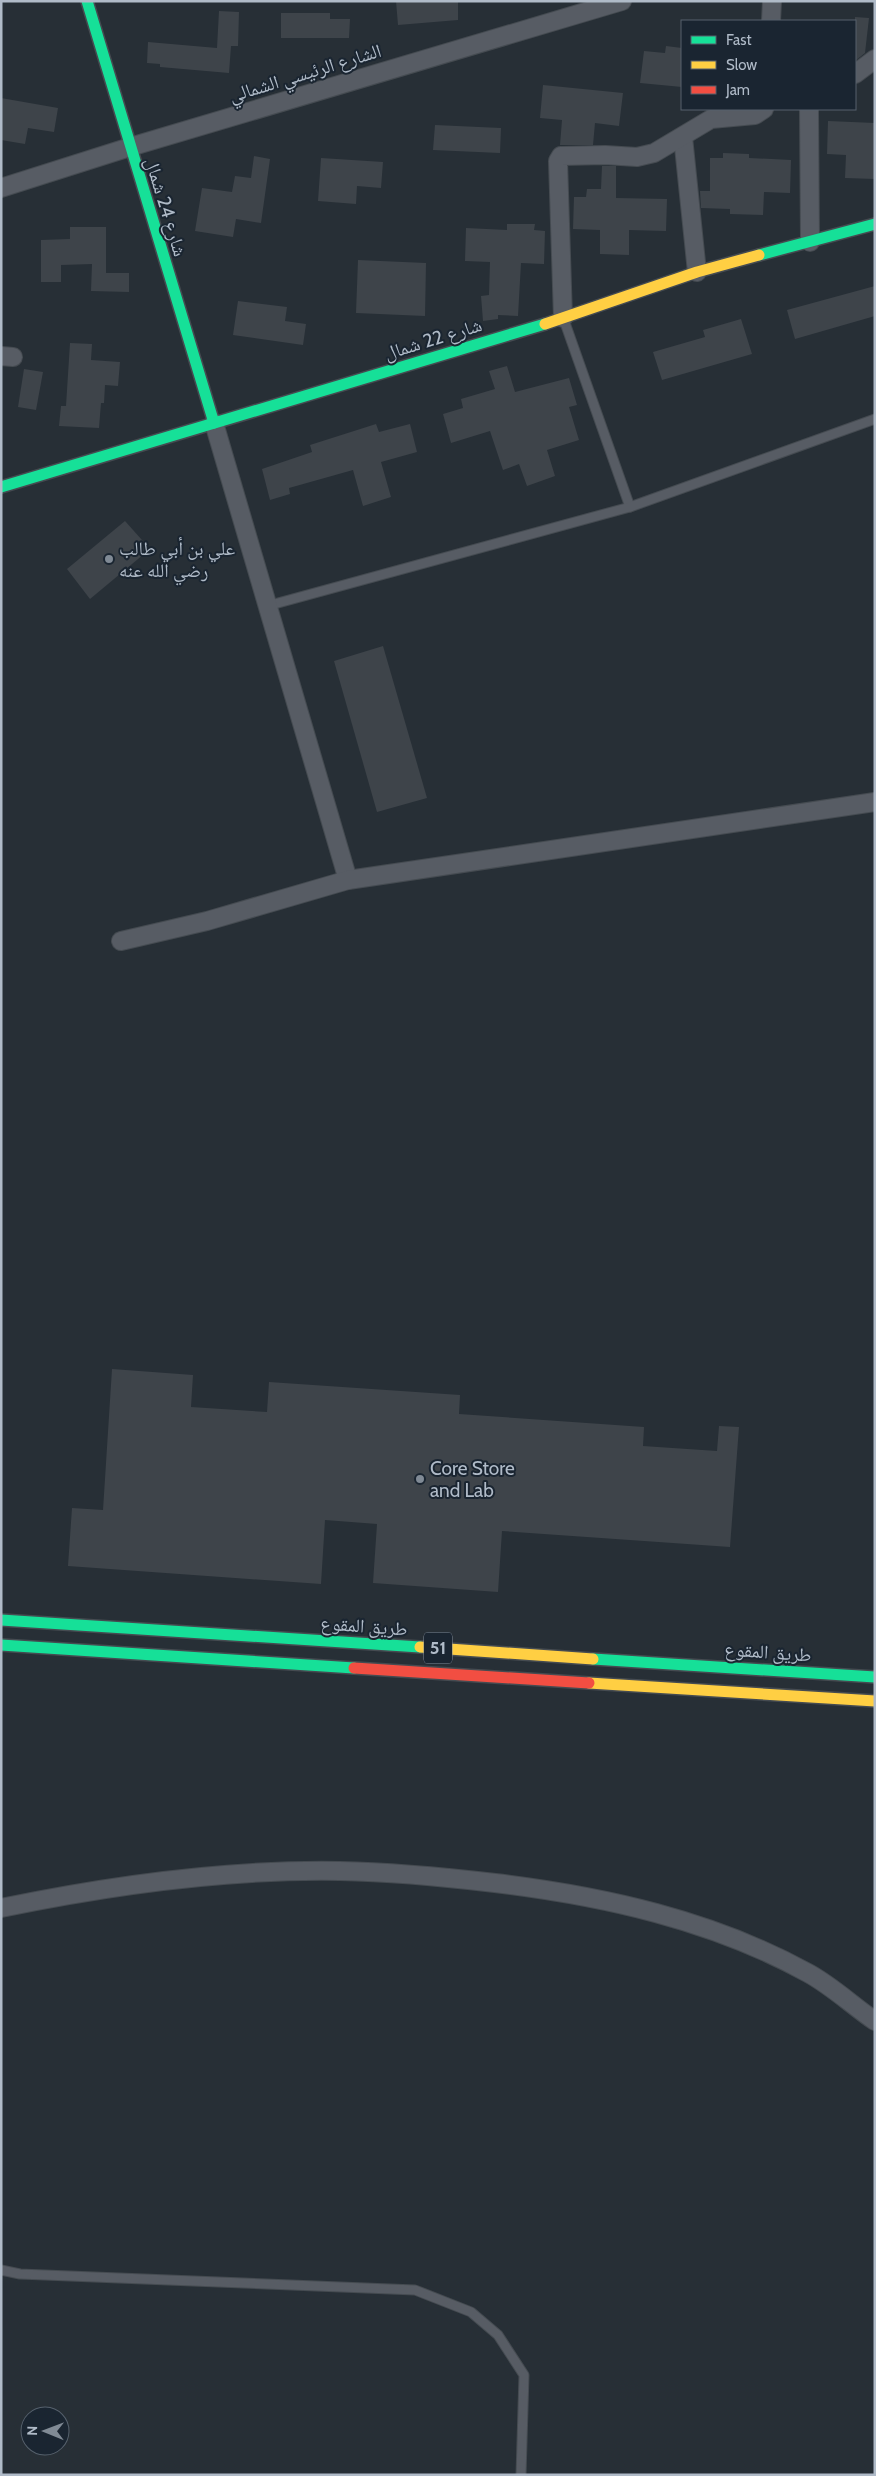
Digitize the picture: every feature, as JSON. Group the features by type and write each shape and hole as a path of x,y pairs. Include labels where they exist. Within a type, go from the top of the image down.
{"main road":[{"name":"شارع 24 شمال","path":"87,1 214,423"},
{"name":"شارع 22 شمال","path":"1,487 563,318 697,272 875,224"},
{"name":"طريق المقوع","path":"1,1620 875,1677"},
{"name":"51","path":"1,1645 875,1701"}],"street":[{"name":"الشارع الرئيسي الشمالي","path":"1,188 130,147 622,1"},
{"path":"771,20 772,1"},
{"path":"856,73 875,59"},
{"path":"563,318 558,161 561,156 605,155 637,157 654,153 711,119 755,116 763,110"},
{"path":"810,110 810,242"},
{"path":"683,137 697,272"},
{"path":"214,423 348,880"},
{"path":"121,941 215,918 348,880 875,802"},
{"path":"1,1908 78,1892 209,1876 340,1871 456,1879 558,1890 653,1912 736,1938 810,1974 875,2022"}],"lane":[{"path":"563,318 630,507"},
{"path":"267,606 630,507 875,419"},
{"path":"1,2270 20,2274 415,2290 470,2312 498,2335 524,2376 521,2475"}],"building":[{"path":"396,1 458,1 458,20 398,25"},
{"path":"219,11 239,12 238,46 231,46 229,73 160,67 160,64 147,63 148,42 217,48"},
{"path":"281,13 330,13 330,19 350,19 349,38 281,38"},
{"path":"855,17 869,18 865,53 856,60 856,20"},
{"path":"666,46 681,48 681,87 640,83 644,51 665,53"},
{"path":"543,85 623,93 619,126 595,123 593,145 560,145 562,120 540,118"},
{"path":"1,98 58,108 54,132 28,128 25,144 1,140"},
{"path":"828,121 875,123 875,179 845,178 846,155 827,154"},
{"path":"435,125 501,128 500,153 433,150"},
{"path":"723,153 749,154 749,158 791,160 790,193 764,192 763,215 730,214 730,209 701,208 700,191 710,191 710,158 723,158"},
{"path":"254,156 270,159 261,223 236,219 233,237 195,231 202,188 232,192 235,176 251,178"},
{"path":"321,158 383,162 381,188 357,186 356,204 318,201"},
{"path":"602,166 616,166 616,198 667,199 666,231 629,230 629,255 600,254 600,230 573,229 574,197 586,197 587,189 601,189"},
{"path":"507,224 535,224 534,230 545,231 544,264 521,263 518,316 498,315 498,319 483,321 481,296 489,295 490,262 465,261 466,228 507,230"},
{"path":"70,227 106,227 106,273 129,273 129,292 91,291 92,264 61,265 61,282 41,282 41,240 70,239"},
{"path":"358,260 426,263 425,316 356,313"},
{"path":"875,286 875,316 795,339 787,310"},
{"path":"238,301 287,307 285,321 306,324 303,345 233,335"},
{"path":"741,319 752,354 662,380 653,352 705,337 703,330"},
{"path":"70,343 92,344 91,360 120,362 118,386 105,385 99,428 59,426 61,406 66,406"},
{"path":"507,366 515,392 569,378 577,405 569,407 579,440 547,450 555,476 527,486 519,464 503,470 490,431 451,443 443,414 463,408 461,399 495,389 489,371"},
{"path":"24,369 43,372 36,410 18,407"},
{"path":"376,424 379,432 410,424 417,452 381,462 391,497 363,506 353,470 289,488 290,494 270,500 262,469 312,452 310,445"},
{"name":"علي بن أبي طالب رضي الله عنه","path":"125,521 150,549 90,599 67,569"},
{"path":"383,646 427,798 377,812 334,661"},
{"name":"Core Store and Lab","path":"112,1369 193,1375 191,1407 267,1412 269,1382 460,1395 459,1414 644,1427 643,1446 717,1451 719,1426 739,1427 730,1547 502,1531 498,1592 373,1583 377,1524 325,1520 321,1584 68,1566 72,1508 103,1510"}],"traffic: fast":[{"path":"87,1 214,423"},
{"path":"759,255 875,224"},
{"path":"1,487 545,324"},
{"path":"1,1620 420,1647"},
{"path":"1,1645 354,1668"},
{"path":"593,1659 875,1677"}],"traffic: slow":[{"path":"545,324 697,272 759,255"},
{"path":"420,1647 593,1659"},
{"path":"589,1683 875,1701"}],"traffic: jam":[{"path":"354,1668 589,1683"}],"place":[{"name":"علي بن أبي طالب رضي الله عنه","path":"109,559"},
{"name":"Core Store and Lab","path":"420,1479"}]}
